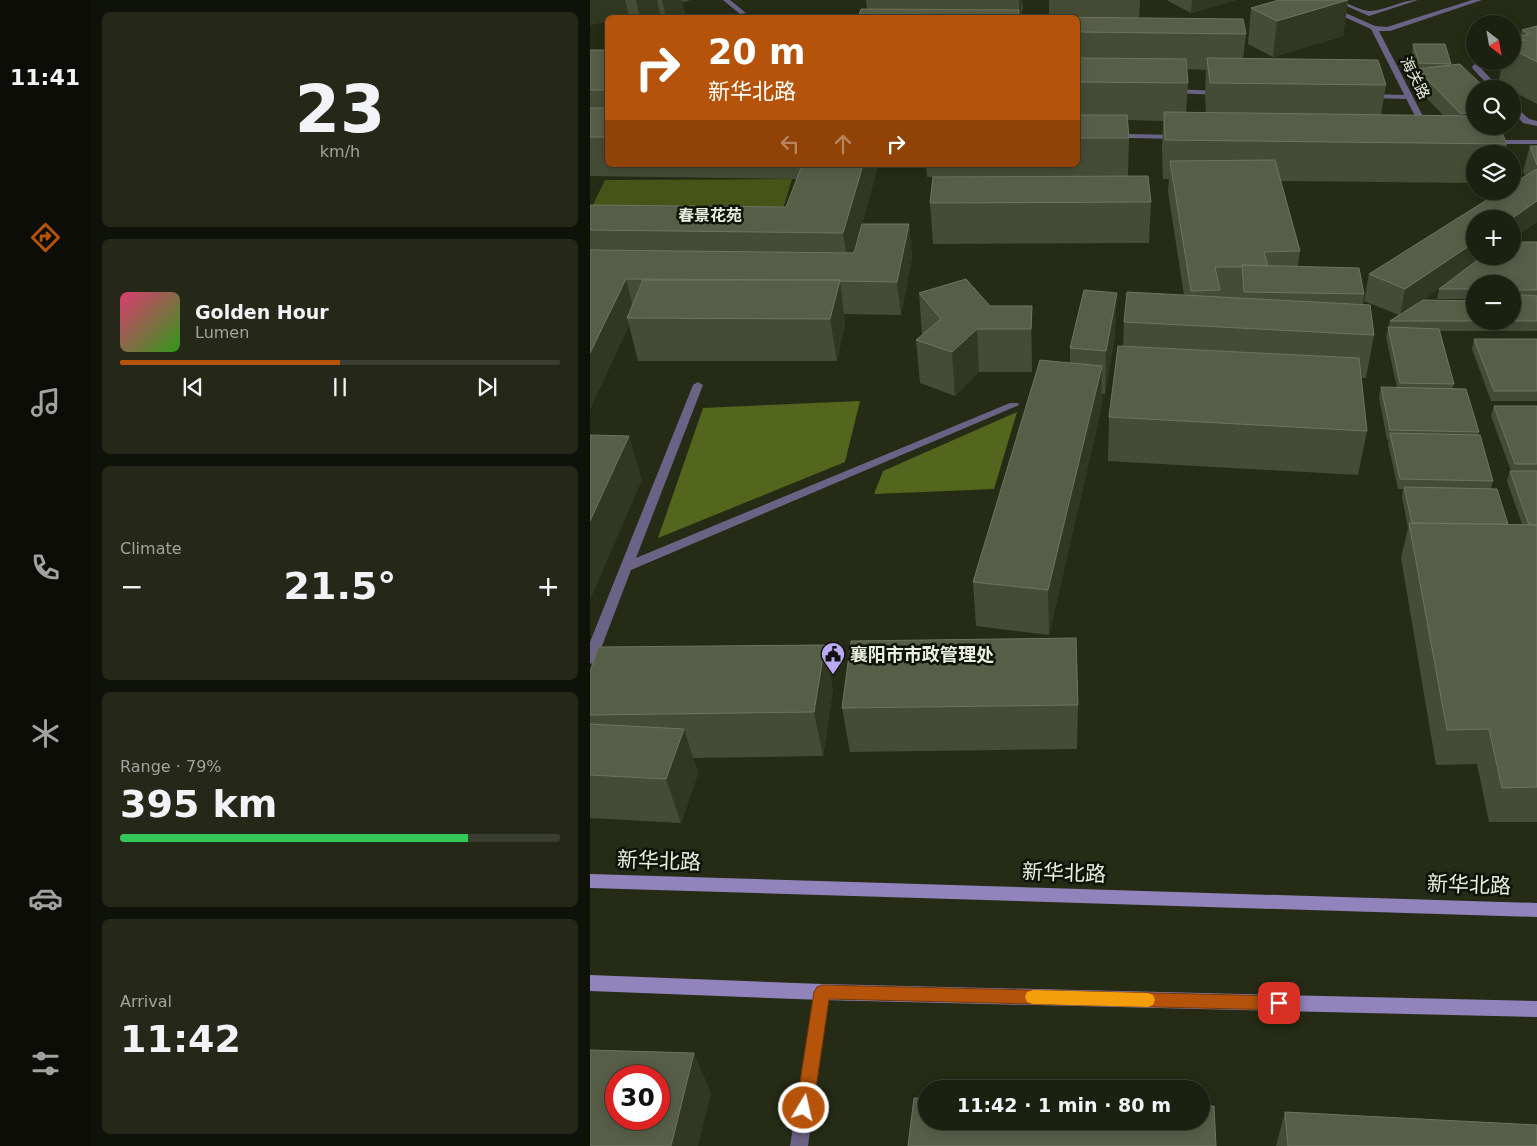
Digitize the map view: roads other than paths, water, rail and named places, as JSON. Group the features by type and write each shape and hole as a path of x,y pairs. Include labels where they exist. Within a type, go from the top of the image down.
{"main road":[{"name":"新华北路","path":"590,881 1537,910"},
{"path":"590,983 822,992 1537,1009"}],"street":[{"path":"726,0 742,12"},
{"path":"1310,0 1374,28 1387,29 1479,0"},
{"path":"1336,0 1369,14 1416,0"},
{"name":"海关路","path":"1374,28 1431,141"},
{"path":"1479,70 1488,80"},
{"path":"1165,91 1234,93"},
{"path":"1360,96 1409,97"},
{"path":"1521,116 1526,121 1537,124"},
{"path":"1080,135 1186,137"},
{"path":"1479,141 1537,142"},
{"path":"590,659 698,385"},
{"path":"626,567 1014,405"},
{"path":"799,1146 822,992"}],"place":[{"name":"襄阳市市政管理处","path":"833,675"}],"district":[{"name":"春景花苑","path":"710,215"}]}
